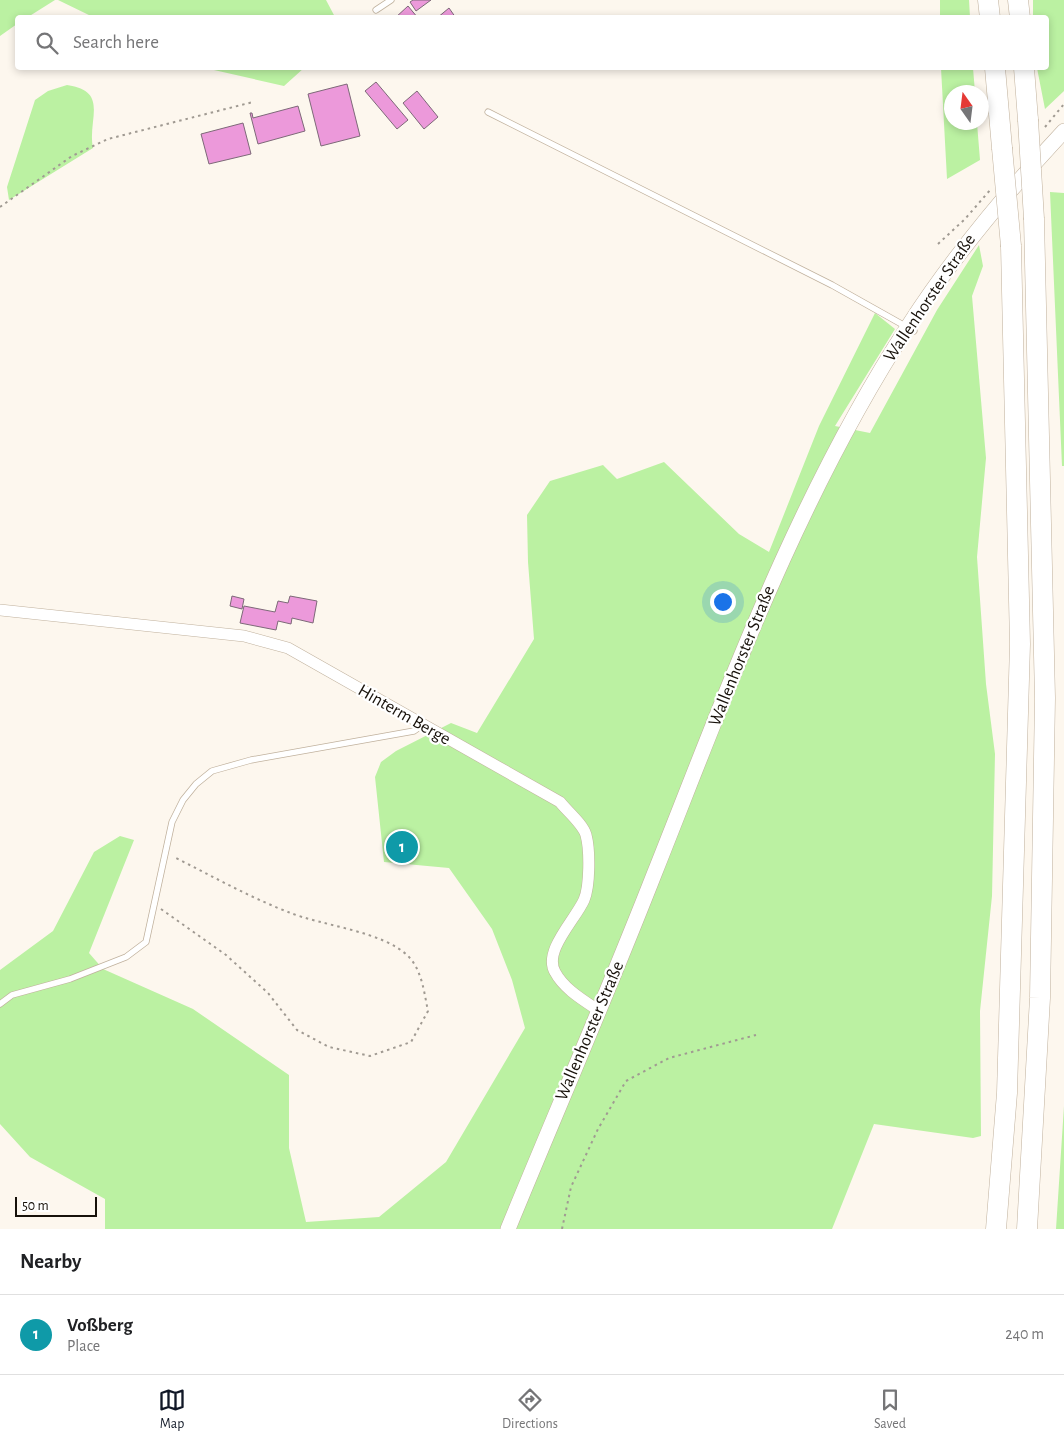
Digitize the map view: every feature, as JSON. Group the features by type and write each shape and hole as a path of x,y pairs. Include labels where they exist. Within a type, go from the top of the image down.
{"highway":[{"path":"988,0 990,15"},
{"path":"1018,0 1020,15"},
{"path":"995,70 1011,246 1020,644 1007,1093 996,1229"},
{"path":"1024,70 1034,219 1045,698 1040,998 1027,1229"}],"main road":[{"name":"Wallenhorster Straße","path":"508,1229 630,937 766,595 845,433 911,329 985,220 1064,132"}],"street":[{"name":"Hinterm Berge","path":"0,610 244,636 288,648 421,726 560,802 586,834 589,868 585,899 554,950 552,961 554,972 565,986 598,1010"}],"lane":[{"path":"376,10 391,0"},
{"path":"488,112 832,285 911,329"},
{"path":"0,1004 12,995 70,980 126,957 146,942 172,822 183,800 196,784 212,771 250,760 414,730 421,726"}],"path":[{"path":"0,207 72,156 108,139 253,102"},
{"path":"155,904 226,955 268,993 297,1030 329,1047 370,1056 411,1042 428,1010 420,976 409,957 388,942 290,913 228,887 165,853"},
{"path":"562,1229 571,1187 598,1129 626,1081 669,1058 756,1035"}],"green space":[{"path":"0,0 55,0 31,15 15,15 15,25 0,36"},
{"path":"58,0 326,0 334,15 89,15"},
{"path":"940,0 969,0 970,15 940,15"},
{"path":"1033,0 1064,0 1064,91 1045,109 1037,70 1049,70 1049,15 1033,15"},
{"path":"214,70 302,70 284,86"},
{"path":"941,70 973,70 974,85 944,85 944,123"},
{"path":"67,85 80,88 88,93 93,100 93,148 9,200 7,187 35,100 48,91"},
{"path":"944,130 978,130 980,160 947,179"},
{"path":"1050,192 1064,193 1064,466 1062,466"},
{"path":"979,245 983,266 972,296 986,458 977,557 986,684 995,754 992,896 980,1011 981,1136 973,1138 874,1124 832,1229 105,1229 105,1199 30,1157 0,1124 0,970 53,931 94,852 120,836 134,840 89,953 103,969 193,1009 289,1075 289,1148 306,1222 379,1217 446,1162 525,1028 512,980 492,929 449,868 384,862 375,777 381,762 396,751 451,723 477,733 534,639 528,562 527,515 550,481 603,465 617,479 664,462 739,534 769,552 819,426 875,313 895,329 835,426 870,433 937,310"},
{"path":"1064,1106 1064,1229 1056,1229"}],"building":[{"path":"413,0 431,0 416,11 410,2"},
{"path":"408,6 416,15 398,15"},
{"path":"449,8 454,15 441,15"},
{"path":"376,82 408,120 397,129 365,91"},
{"path":"347,84 360,136 321,146 308,94"},
{"path":"417,91 438,117 424,129 403,103"},
{"path":"298,106 305,131 258,144 250,113 252,113 253,118"},
{"path":"243,123 251,154 209,164 201,134"},
{"path":"232,596 244,599 242,609 230,606"},
{"path":"290,596 317,601 313,623 292,618 291,624 278,621 276,630 240,623 244,606 275,612 278,601 288,603"}],"place":[{"name":"Voßberg","path":"402,847"}]}
